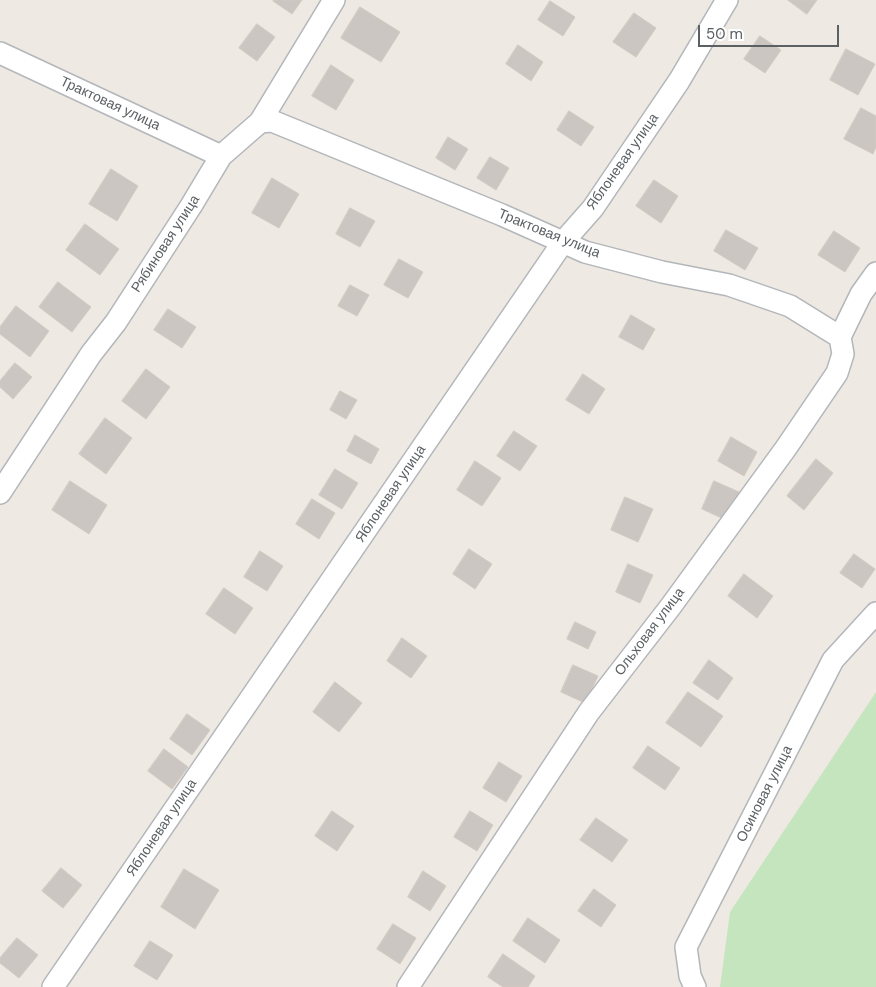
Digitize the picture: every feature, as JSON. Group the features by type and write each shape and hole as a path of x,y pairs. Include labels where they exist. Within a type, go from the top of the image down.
{"street":[{"name":"Рябиновая улица","path":"0,493 91,354 116,322 221,156 260,122 334,0"},
{"name":"Яблоневая улица","path":"53,987 563,242 593,208 679,81 727,0"},
{"name":"Трактовая улица","path":"0,53 221,156"},
{"name":"Трактовая улица","path":"260,122 272,121 502,215 585,252 662,272 729,284 790,306 840,337"},
{"name":"Ольховая улица","path":"408,987 589,712 672,606 786,448 837,373 843,354 840,337 861,294 876,273"},
{"name":"Осиновая улица","path":"695,987 690,976 686,948 833,660 876,613"}],"green space":[{"path":"876,692 876,987 720,987 730,912"}],"building":[{"path":"274,0 302,0 292,14"},
{"path":"788,0 817,0 807,14"},
{"path":"550,1 575,17 563,36 538,20"},
{"path":"360,7 400,32 381,62 341,38"},
{"path":"634,13 656,28 636,57 613,42"},
{"path":"257,24 275,37 257,61 239,48"},
{"path":"760,36 781,50 765,73 744,59"},
{"path":"518,45 543,62 531,81 506,64"},
{"path":"846,49 875,64 858,95 830,80"},
{"path":"331,65 354,80 336,110 312,96"},
{"path":"861,108 876,116 876,147 873,154 844,139"},
{"path":"569,111 594,127 581,146 557,130"},
{"path":"448,137 468,149 455,170 436,158"},
{"path":"490,157 509,168 496,190 477,178"},
{"path":"111,169 138,186 117,221 89,204"},
{"path":"272,178 299,194 279,228 252,213"},
{"path":"654,180 678,196 661,223 636,206"},
{"path":"350,208 375,221 360,247 336,234"},
{"path":"85,224 119,249 100,275 66,250"},
{"path":"726,230 758,248 745,270 714,251"},
{"path":"834,231 860,248 845,272 818,255"},
{"path":"399,259 423,272 408,298 384,285"},
{"path":"58,282 91,307 72,332 39,307"},
{"path":"350,285 369,295 357,316 338,306"},
{"path":"16,306 49,331 30,357 0,334 0,327"},
{"path":"168,309 196,327 182,348 154,330"},
{"path":"631,315 655,329 643,350 619,337"},
{"path":"15,363 32,377 13,399 0,387 0,381"},
{"path":"146,369 170,387 146,419 122,401"},
{"path":"583,374 605,389 589,414 566,400"},
{"path":"340,391 357,400 346,419 330,410"},
{"path":"105,418 132,438 106,474 79,454"},
{"path":"514,431 537,446 520,471 497,456"},
{"path":"355,435 379,449 371,464 347,451"},
{"path":"731,437 757,452 744,476 718,461"},
{"path":"816,459 833,473 804,510 787,496"},
{"path":"475,461 501,478 482,506 457,490"},
{"path":"335,469 358,483 342,509 319,495"},
{"path":"70,481 107,505 89,534 52,510"},
{"path":"714,481 739,492 726,520 702,509"},
{"path":"625,497 653,509 638,542 611,530"},
{"path":"312,499 335,513 319,539 296,524"},
{"path":"469,549 492,564 475,589 453,574"},
{"path":"260,551 283,566 267,591 244,577"},
{"path":"854,554 875,569 862,588 840,573"},
{"path":"628,564 653,575 640,603 616,592"},
{"path":"744,574 773,596 757,618 728,596"},
{"path":"224,588 253,608 235,634 206,614"},
{"path":"575,622 596,632 588,649 567,639"},
{"path":"402,638 427,656 411,678 387,661"},
{"path":"709,660 733,678 718,700 693,683"},
{"path":"573,665 598,676 585,703 561,692"},
{"path":"335,682 362,703 339,732 313,712"},
{"path":"688,692 723,716 701,747 666,723"},
{"path":"187,714 210,730 192,755 170,739"},
{"path":"648,746 680,768 665,790 633,768"},
{"path":"164,749 188,767 172,789 148,771"},
{"path":"499,762 522,776 506,802 483,788"},
{"path":"332,811 354,826 337,851 315,836"},
{"path":"470,811 493,825 477,851 454,837"},
{"path":"596,818 628,840 612,862 580,840"},
{"path":"61,868 82,885 63,908 42,891"},
{"path":"184,869 219,890 195,929 161,907"},
{"path":"423,871 446,886 430,911 408,897"},
{"path":"594,889 616,905 601,927 578,911"},
{"path":"528,918 560,940 545,963 513,941"},
{"path":"393,924 416,938 400,964 377,949"},
{"path":"17,938 38,955 19,978 0,963 0,958"},
{"path":"150,941 173,955 157,980 134,966"},
{"path":"503,954 535,976 528,987 503,987 488,977"}]}
